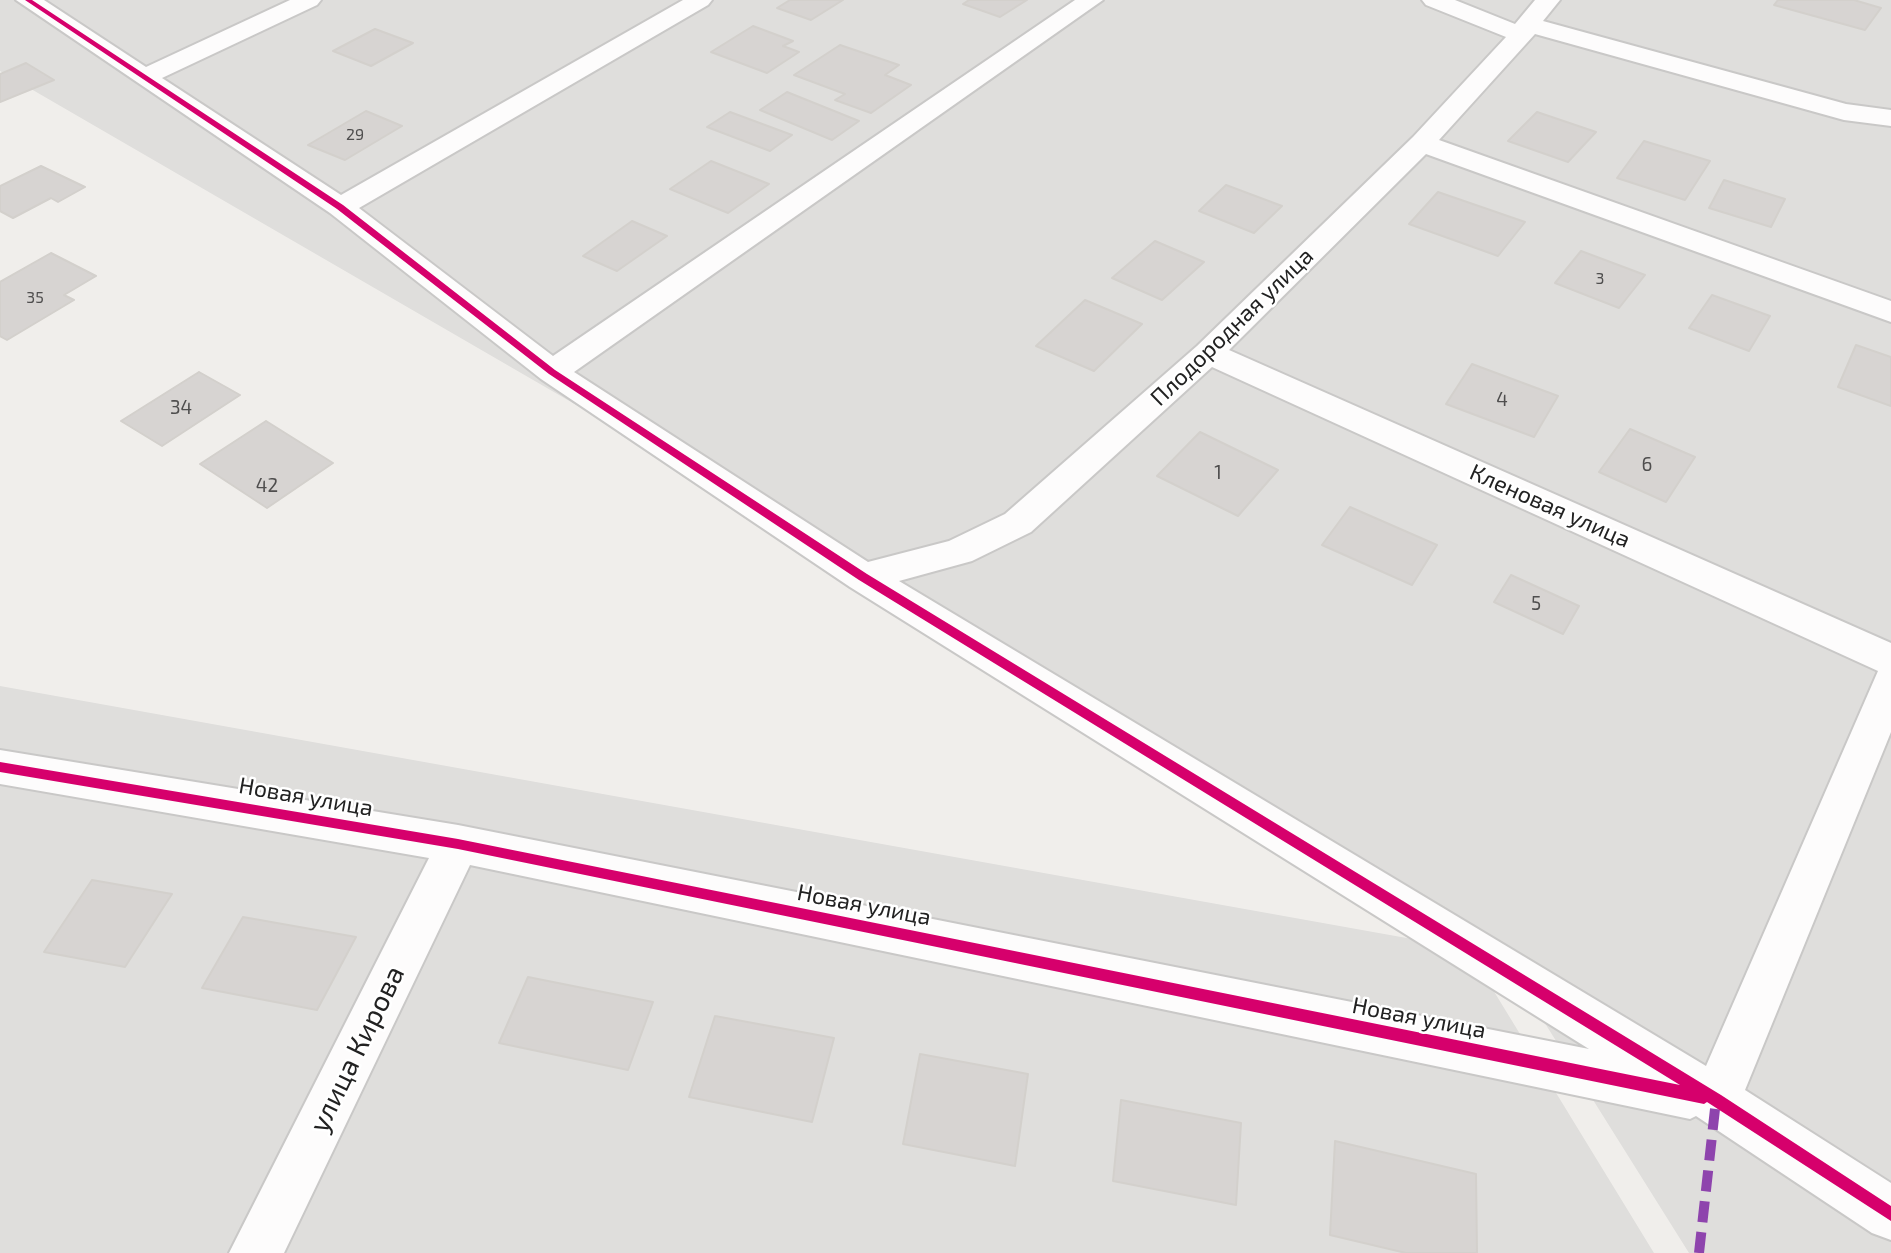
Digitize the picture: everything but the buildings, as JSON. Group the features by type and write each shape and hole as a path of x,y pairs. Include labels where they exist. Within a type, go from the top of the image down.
{"street":[{"path":"28,0 340,207 552,372 863,578 1716,1100 1891,1214"},
{"path":"146,76 309,0"},
{"path":"340,207 700,0"},
{"path":"552,372 1091,0"},
{"path":"1434,0 1524,30 1844,112 1891,118"},
{"name":"Плодородная улица","path":"863,578 959,552 1018,523 1208,353 1422,143 1548,0"},
{"path":"1422,143 1891,312"},
{"name":"Кленовая улица","path":"1208,353 1891,660"},
{"path":"1716,1100 1891,683"},
{"name":"Новая улица","path":"0,767 458,844 1716,1100"},
{"name":"улица Кирова","path":"256,1253 458,844"}],"shaded area":[{"path":"0,0 1891,0 1891,1253 1689,1253 1489,934 0,71"},
{"path":"0,686 1468,949 1654,1253 0,1253"}],"marked path":[{"path":"1699,1253 1716,1100"}],"cycle path":[{"path":"28,0 340,207 552,372 863,577 1716,1100 1891,1214"},
{"path":"0,767 458,844 1704,1097"}]}
